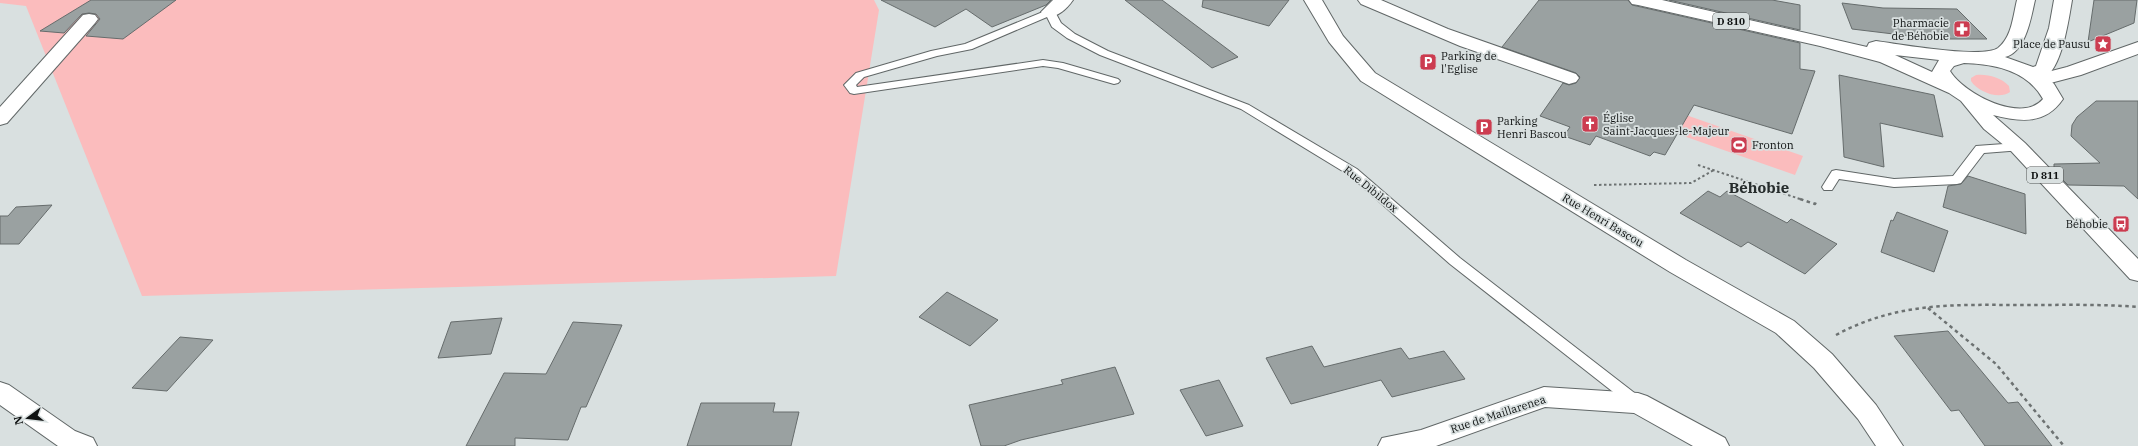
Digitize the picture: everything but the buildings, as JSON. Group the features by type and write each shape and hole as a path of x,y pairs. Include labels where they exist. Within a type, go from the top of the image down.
{"street":[{"path":"1050,12 1064,0"},
{"name":"Rue Henri Bascou","path":"1313,0 1335,38 1368,77 1678,266 1785,328 1823,361 1867,412 1890,446"},
{"path":"1367,0 1390,12 1569,78"},
{"name":"D 810","path":"1638,0 1823,41 1888,58 1959,93"},
{"name":"D 810","path":"1823,41 1972,57 2004,52 2018,34 2026,0"},
{"path":"2036,78 2044,70 2058,28 2063,0"},
{"path":"0,118 89,19"},
{"path":"2036,78 2074,71 2135,51"},
{"path":"2018,148 2029,125 2041,111 2050,106 2053,99 2049,90 2036,78 2010,65 1972,57 1952,59 1944,64 1941,71 1943,79 1959,93 1982,105 2015,113 2041,111"},
{"name":"D 811","path":"1959,93 1991,125 2018,148 2138,273"},
{"path":"0,392 66,438 84,446"},
{"name":"Rue de Maillarenea","path":"1391,446 1422,440 1544,397 1638,403 1716,446"}],"lane":[{"path":"1050,12 1024,25 968,47 935,54 860,75 850,84 854,91 1043,63 1059,65 1114,81"},
{"name":"Rue Dibildox","path":"1050,12 1056,25 1072,36 1104,53 1245,107 1354,172 1455,261 1638,403"},
{"path":"1828,187 1836,174 1894,183 1957,180 1980,149 2018,148"}],"path":[{"path":"1698,165 1815,204 1828,187"},
{"path":"1554,190 1561,185 1691,183 1714,170"},
{"path":"1808,348 1832,338 1852,325 1884,314 1953,304 2138,307"},
{"path":"1928,308 1996,364 2064,446"}],"shaded area":[{"path":"0,0 874,0 879,10 836,276 142,296 26,6 0,3"},
{"path":"1976,75 1985,75 1998,78 2009,86 2010,92 2000,95 1989,94 1978,88 1971,81 1971,78"},
{"name":"Fronton","path":"1686,115 1803,156 1795,175 1675,133"}],"place":[{"name":"Pharmacie de Béhobie","path":"1962,29"},
{"name":"Place de Pausu","path":"2103,44"},
{"name":"Parking de l'Eglise","path":"1428,62"},
{"name":"Église Saint-Jacques-le-Majeur","path":"1590,124"},
{"name":"Parking Henri Bascou","path":"1484,127"},
{"name":"Fronton","path":"1739,145"},
{"name":"Béhobie","path":"2121,224"}],"district":[{"name":"Béhobie","path":"1759,188"}]}
